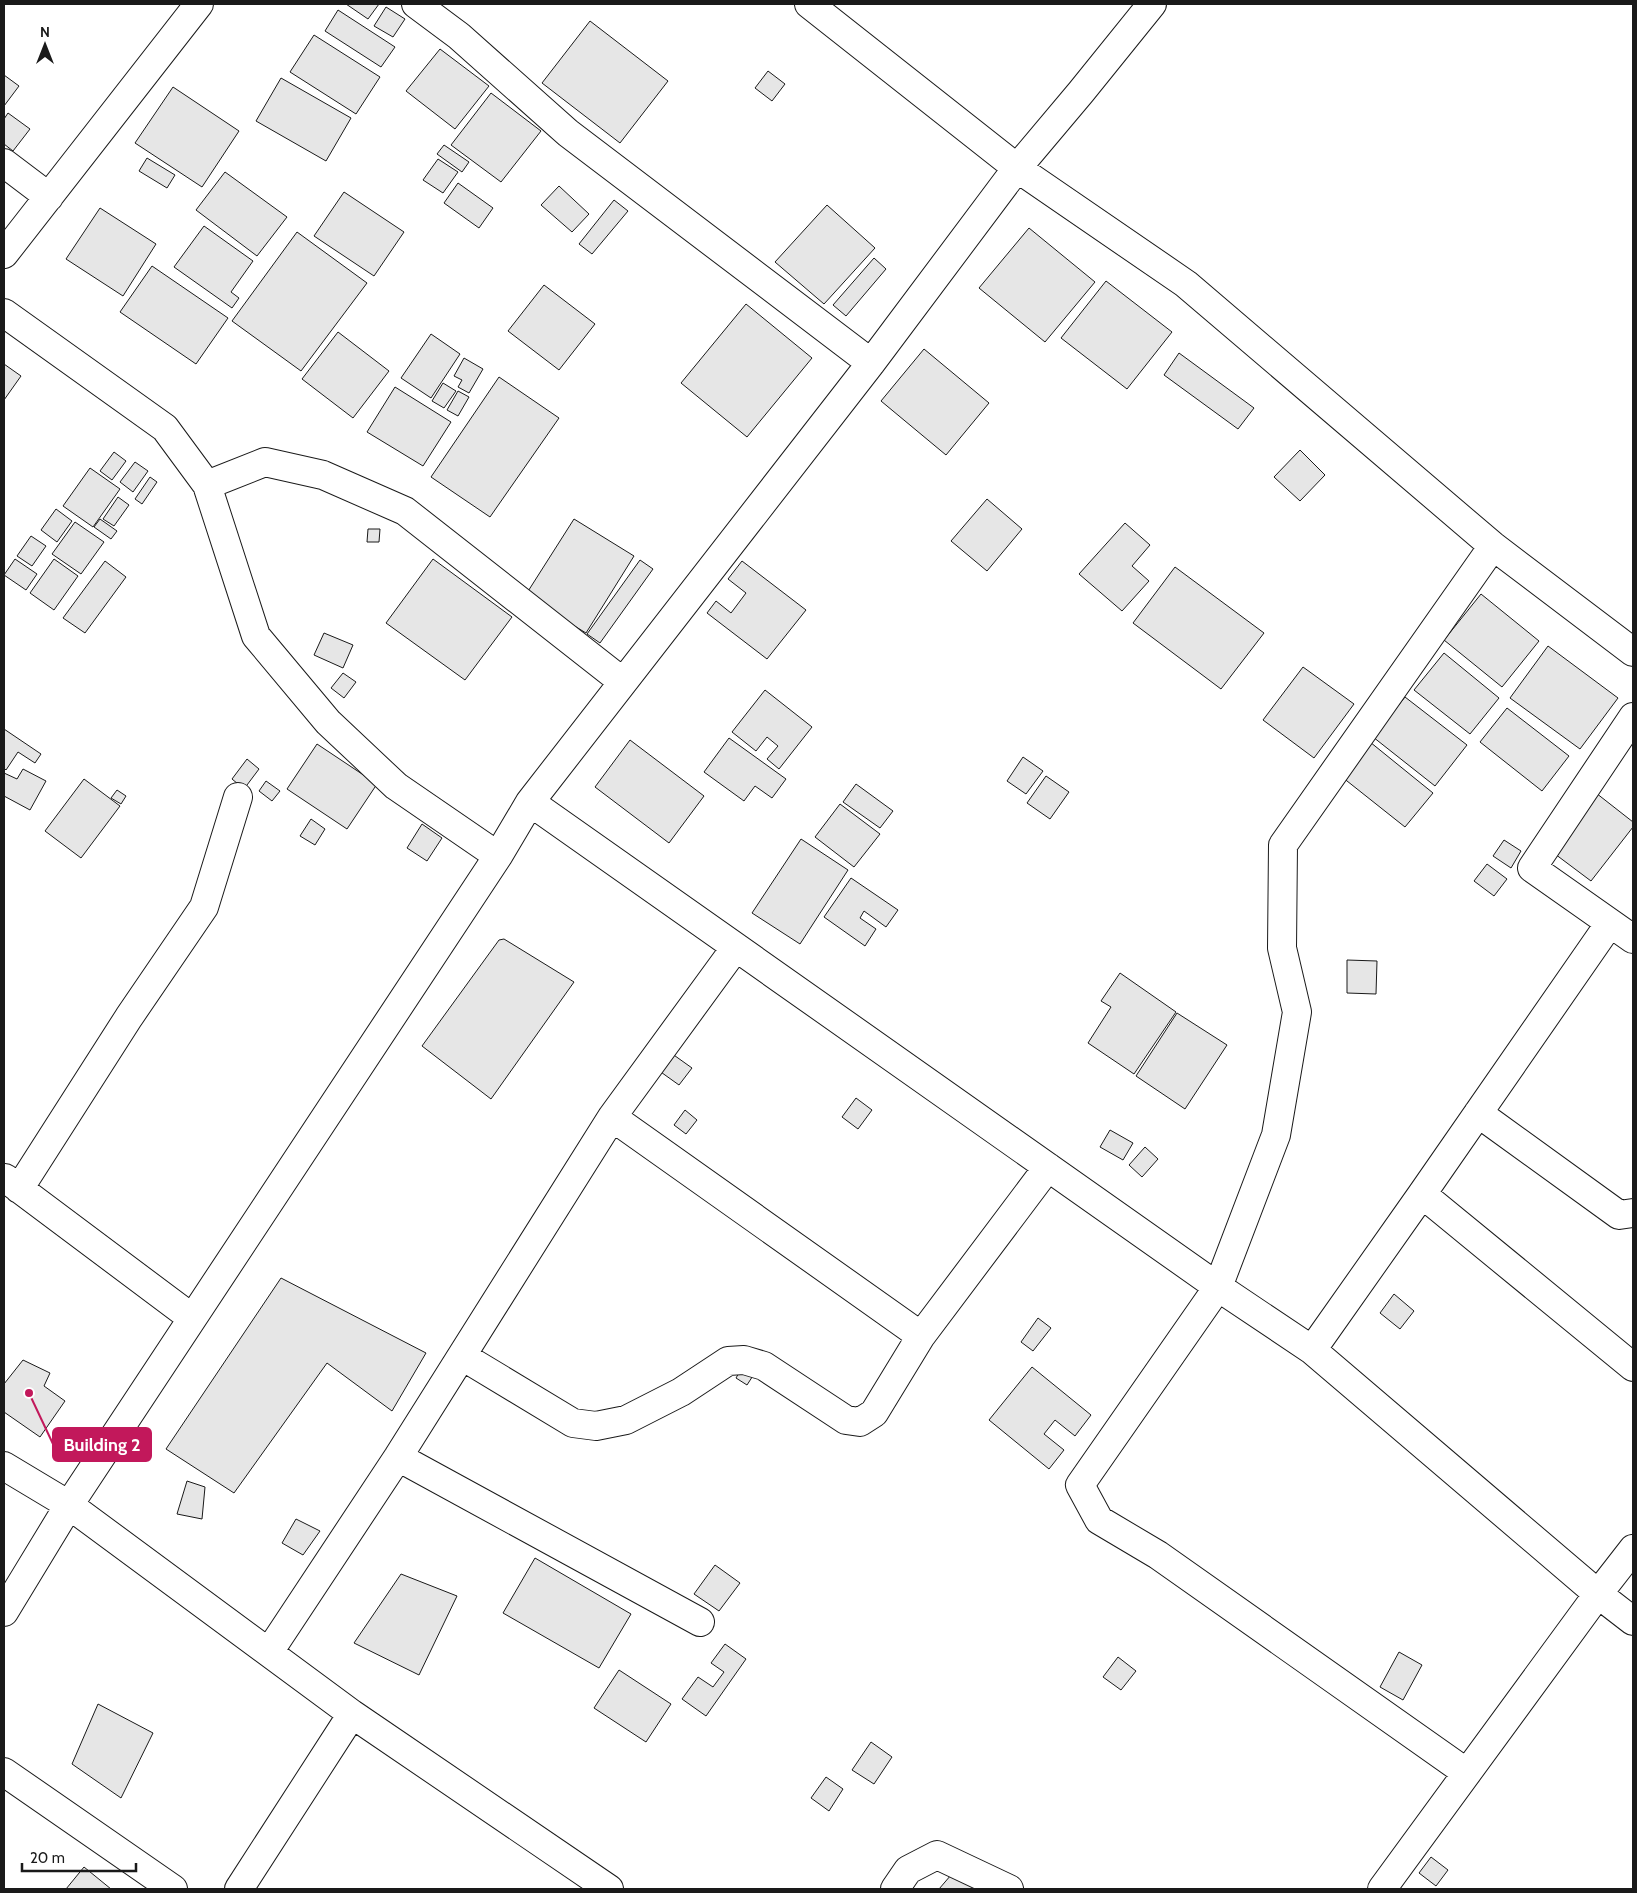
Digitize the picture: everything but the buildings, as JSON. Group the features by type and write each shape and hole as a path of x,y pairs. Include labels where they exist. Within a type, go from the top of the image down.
{"street":[{"path":"4,254 199,4"},
{"path":"416,4 459,36 568,133 871,363"},
{"path":"809,4 1017,168 1186,284 1493,546 1633,652"},
{"path":"4,1612 69,1505 498,856 530,802 871,363 1017,168 1152,4"},
{"path":"4,162 49,197"},
{"path":"4,313 165,428 207,485 256,636 328,722 396,786 498,856"},
{"path":"207,485 265,462 323,475 405,510 623,682"},
{"path":"1467,1773 1158,1555 1099,1520 1080,1485 1218,1287 1276,1135 1297,1012 1282,948 1283,845 1493,546"},
{"path":"1633,717 1532,868 1633,939"},
{"path":"192,1318 11,1183 129,1018 204,907 238,797"},
{"path":"530,802 1218,1287 1312,1350 1598,1594 1633,1621"},
{"path":"1312,1350 1610,923"},
{"path":"269,1652 398,1457 612,1117 736,947"},
{"path":"1478,1113 1619,1215 1633,1213"},
{"path":"612,1117 921,1336"},
{"path":"462,1356 573,1423 596,1426 626,1420 681,1392 728,1362 744,1360 764,1366 846,1420 860,1422 874,1414 921,1336 1048,1167"},
{"path":"1422,1194 1633,1367"},
{"path":"398,1457 700,1622"},
{"path":"4,1466 69,1505 352,1714 593,1885"},
{"path":"1382,1889 1633,1549"},
{"path":"239,1889 352,1714"},
{"path":"4,1772 173,1889"},
{"path":"895,1889 908,1870 937,1855 1009,1889"}],"place":[{"name":"Building 2","path":"29,1393"}]}
